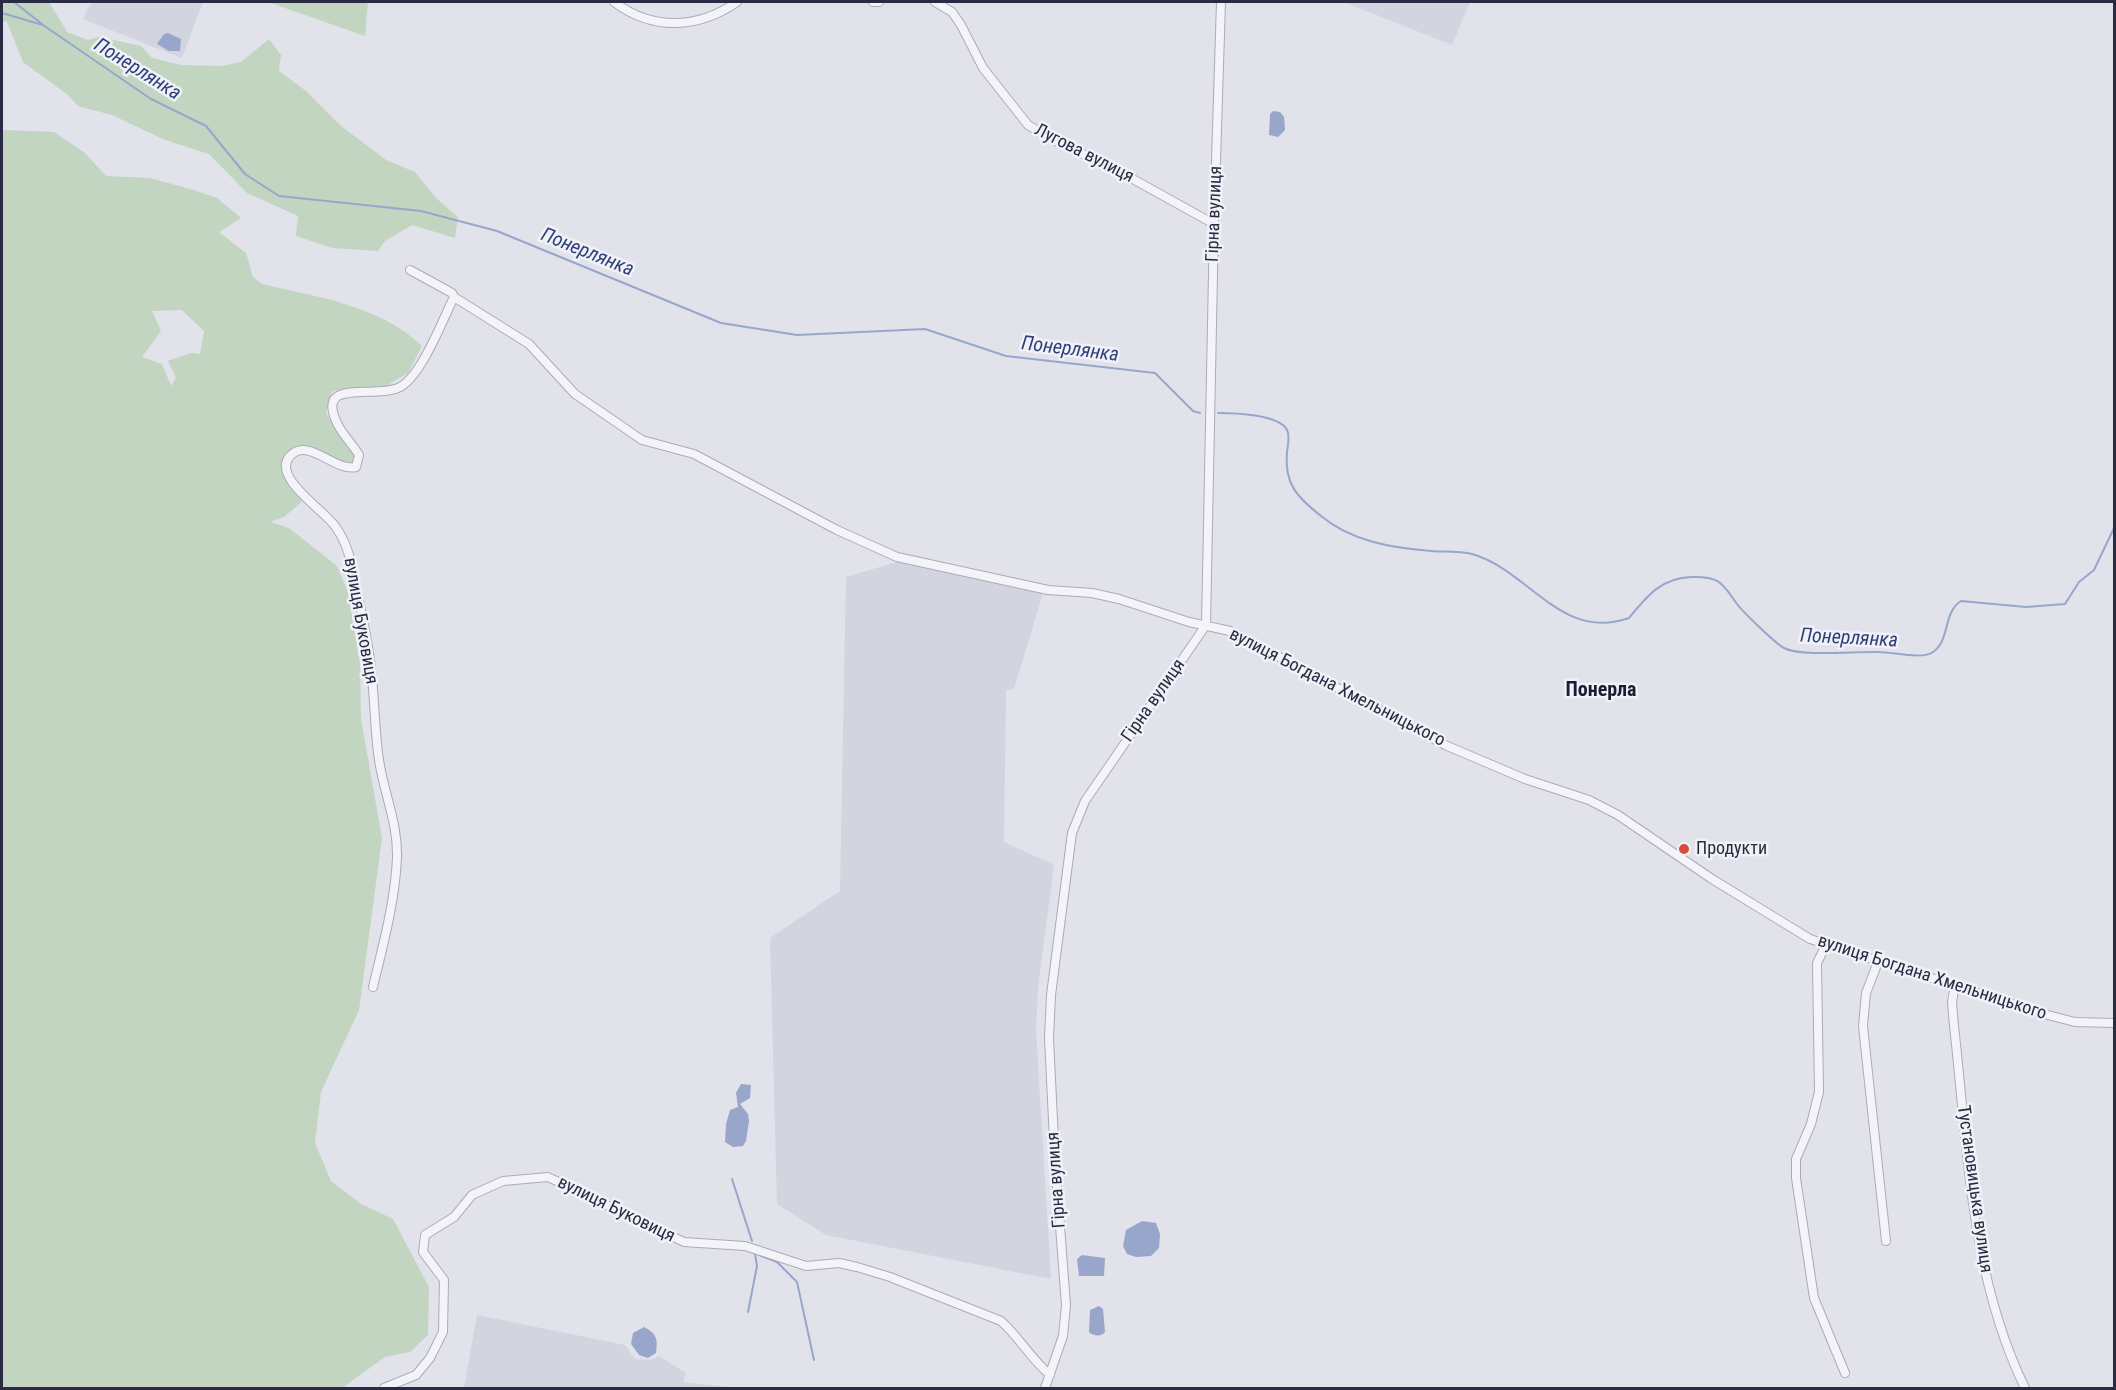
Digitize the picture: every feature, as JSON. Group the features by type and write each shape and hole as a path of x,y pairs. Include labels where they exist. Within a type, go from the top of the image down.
{"street":[{"path":"614,2 657,22 677,24 695,22 737,2"},
{"path":"873,2 879,2"},
{"name":"Лугова вулиця","path":"935,2 952,12 983,68 1028,125 1051,139 1113,168 1214,224"},
{"name":"Гірна вулиця","path":"1045,1389 1064,1336 1066,1305 1049,1038 1051,995 1072,833 1085,801 1206,625 1221,2"},
{"name":"вулиця Богдана Хмельницького","path":"410,270 452,293 454,297 529,344 575,393 642,440 694,454 837,530 887,552 1048,590 1092,593 1119,598 1230,631 1445,745 1525,779 1589,800 1618,815 1712,879 1810,939 2075,1022 2115,1023"},
{"name":"вулиця Буковиця","path":"373,987 390,915 397,859 396,836 377,748 370,661 345,543 323,510 289,479 286,467 289,457 296,452 307,450 316,452 338,466 356,467 359,455 339,427 332,411 332,402 344,393 384,393 400,387 414,375 454,297"},
{"path":"1826,945 1817,963 1819,1092 1811,1124 1795,1168 1814,1298 1845,1372"},
{"path":"1878,962 1866,993 1863,1026 1886,1241"},
{"name":"Тустановицька вулиця","path":"1955,984 1952,1002 1954,1026 1977,1232 1985,1276 2025,1389"},
{"name":"вулиця Буковиця","path":"384,1389 416,1375 430,1358 443,1332 444,1280 423,1252 425,1235 454,1217 472,1195 503,1181 526,1177 548,1177 684,1242 745,1246 806,1266 839,1263 890,1276 1001,1321 1014,1332 1036,1363 1050,1376"}],"shaded area":[{"path":"91,2 203,2 182,58 83,19"},
{"path":"1344,2 1470,2 1452,45"},
{"path":"900,561 1043,593 1014,689 1006,690 1004,842 1054,865 1038,987 1036,1031 1051,1279 826,1235 777,1204 770,938 840,891 846,577"},
{"path":"477,1315 625,1345 635,1359 650,1360 659,1356 686,1373 683,1382 739,1388 464,1388"}],"green space":[{"path":"2,2 49,2 67,32 88,40 99,37 141,46 152,58 181,65 222,66 241,62 269,39 281,55 279,71 306,91 341,126 386,160 415,172 436,198 458,217 455,238 412,225 385,241 378,251 332,248 296,236 298,216 247,193 209,154 165,140 112,115 78,106 68,95 23,62 7,22 2,21"},
{"path":"268,2 368,2 365,36"},
{"path":"2,130 54,132 85,153 106,176 150,178 217,198 241,218 219,232 246,253 253,277 262,284 367,312 405,332 422,346 408,373 386,386 332,391 326,413 353,453 355,461 348,466 336,463 312,446 293,448 284,461 305,499 284,517 270,522 289,528 337,566 348,592 360,663 361,719 382,838 359,1010 321,1092 315,1143 331,1181 361,1204 393,1219 429,1287 428,1335 410,1352 385,1357 342,1388 2,1388","holes":["182,310 204,331 200,354 191,353 168,361 176,378 171,386 162,364 142,357 161,331 152,311"]}],"water":[{"path":"168,33 181,39 180,51 169,51 157,44 164,34"},
{"path":"1273,111 1280,112 1284,117 1285,130 1278,137 1269,135 1270,114"},
{"path":"741,1084 751,1085 750,1098 740,1104 748,1114 749,1121 743,1146 733,1147 725,1142 726,1124 730,1110 738,1107 736,1093"},
{"path":"1142,1221 1156,1223 1160,1234 1159,1248 1151,1256 1136,1257 1127,1254 1123,1246 1126,1230"},
{"path":"1082,1255 1105,1258 1104,1276 1079,1276 1077,1259"},
{"path":"1099,1306 1103,1309 1105,1332 1102,1335 1089,1332 1090,1310"},
{"path":"644,1327 652,1332 657,1340 656,1353 648,1358 639,1355 631,1344 633,1333"}],"waterway":[{"path":"14,2 42,24"},
{"name":"Понерлянка","path":"2,13 43,25 151,99 206,126 245,174 279,196 421,211 497,231 721,323 797,335 925,329 1006,356 1155,373 1193,411 1200,413"},
{"name":"Понерлянка","path":"1218,413 1266,418 1282,425 1288,435 1288,473 1294,489 1321,516 1345,532 1373,542 1402,548 1472,554 1492,562 1511,574 1564,613 1584,620 1605,623 1629,618 1649,596 1671,581 1691,577 1708,578 1724,586 1746,614 1780,645 1792,651 1879,652 1915,656 1928,654 1933,652 1942,641 1951,612 1961,601 2026,607 2065,604 2079,582 2094,570 2114,528"},
{"path":"732,1179 752,1241"},
{"path":"748,1312 757,1266 755,1254"},
{"path":"759,1255 777,1262 797,1282 814,1360"}],"place":[{"name":"Продукти","path":"1684,849"}],"district":[{"name":"Понерла","path":"1601,691"}]}
